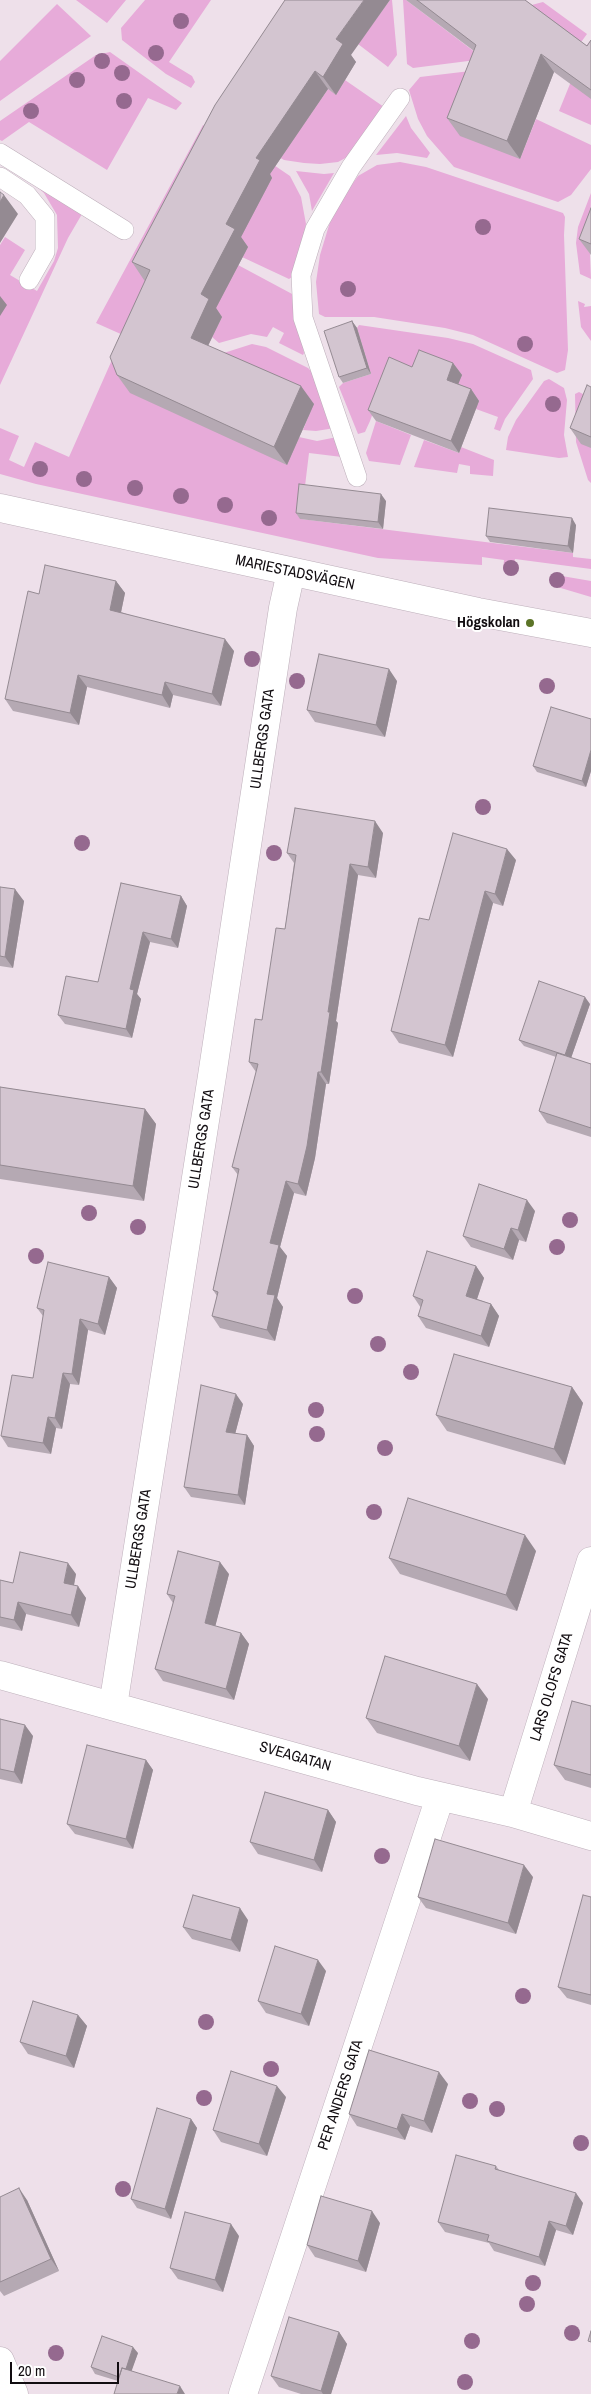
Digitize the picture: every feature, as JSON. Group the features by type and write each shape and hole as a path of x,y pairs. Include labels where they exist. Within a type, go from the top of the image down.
{"street":[{"name":"MARIESTADSVÄGEN","path":"0,508 530,623 591,633"},
{"name":"ULLBERGS GATA","path":"113,1706 290,572"},
{"name":"LARS OLOFS GATA","path":"513,1813 590,1567"},
{"name":"SVEAGATAN","path":"0,1675 440,1797 513,1813 591,1836"},
{"name":"PER ANDERS GATA","path":"242,2394 440,1797"},
{"path":"0,2361 14,2394"}],"lane":[{"path":"357,476 303,318 302,275 315,229 351,167 400,98"},
{"path":"0,153 124,230"},
{"path":"0,177 27,195 45,217 45,252 29,280"}],"shaded area":[{"path":"76,0 126,0 107,23"},
{"path":"145,0 211,0 169,62 192,76 195,82 191,88 166,74 122,40 121,28"},
{"path":"290,0 287,148 328,89 336,94 345,80 384,107 351,155 338,162 304,163 284,160 272,153"},
{"path":"390,0 392,0 397,55 388,67 358,44"},
{"path":"403,0 406,0 484,59 413,68 407,64"},
{"path":"543,2 587,34 579,45 524,7"},
{"path":"57,4 91,36 0,101 0,61"},
{"path":"591,40 591,125 559,111 585,47"},
{"path":"110,52 182,103 176,110 148,98 107,170 29,122 2,141 0,140 0,121 96,55"},
{"path":"487,69 520,159 536,119 591,145 591,169 571,195 558,202 454,167 427,136 418,119 409,90 420,77"},
{"path":"406,116 411,128 430,153 427,158 397,153 376,155"},
{"path":"203,125 265,159 290,176 301,197 306,224 303,241 292,277 289,279 242,257 163,288 287,463 299,437 317,441 337,437 342,457 309,453 301,519 573,553 573,557 591,559 591,569 515,559 513,571 503,570 504,560 482,557 482,565 378,558 36,484 0,474 0,428 19,436 9,460 24,467 35,442 69,457 123,335 96,323"},
{"path":"400,162 426,167 563,213 565,217 568,350 565,370 557,373 473,335 445,328 374,317 325,317 319,314 316,282 320,255 330,222 343,197 358,176 377,165"},
{"path":"296,171 324,174 334,173 312,211 309,194"},
{"path":"36,186 82,214 68,238 0,385 0,245 5,237 25,250 10,275 37,291 54,261 58,248 57,215 44,193"},
{"path":"591,193 591,279 580,274 576,243 578,227"},
{"path":"238,265 294,295 303,355 279,343 284,333 273,327 267,337 251,334 219,343 212,337 222,317 204,307"},
{"path":"578,301 585,304 584,307 591,306 591,341 581,327"},
{"path":"359,325 448,338 473,344 531,370 533,379 505,419 500,431 494,429 498,417 476,409 420,378 390,367 365,432 358,434 339,387 343,383 371,374 357,328"},
{"path":"252,344 266,347 308,368 313,373 335,428 316,431 303,430 308,417 208,358"},
{"path":"549,379 564,388 567,400 564,435 568,457 559,458 506,450 508,437 516,420 544,381"},
{"path":"579,392 591,398 591,483 588,480 576,442 575,394"},
{"path":"376,421 411,435 400,465 369,461 366,453"},
{"path":"424,440 459,453 461,447 494,460 493,476 470,474 470,466 459,464 457,473 414,467"},
{"path":"556,575 591,581 591,597 554,586"}],"building":[{"path":"285,0 364,0 336,39 343,44 323,77 315,71 256,158 260,160 226,224 235,229 201,294 209,299 191,338 301,386 274,447 117,375 110,357 150,270 132,262 215,105"},
{"path":"417,0 525,0 587,46 591,40 591,90 541,54 507,141 447,118 476,45"},
{"path":"0,192 4,195 0,202"},
{"path":"591,208 591,244 579,239"},
{"path":"352,321 367,368 339,377 324,331"},
{"path":"419,350 453,363 447,380 471,389 451,441 368,410 389,357 412,367"},
{"path":"587,385 591,387 591,437 570,428"},
{"path":"299,484 381,494 378,522 296,513"},
{"path":"489,508 572,518 568,546 486,536"},
{"path":"45,565 116,581 110,610 225,639 212,694 165,682 162,695 78,675 70,713 5,699 28,591 39,594"},
{"path":"319,654 389,669 376,725 307,710"},
{"path":"551,707 591,719 591,750 582,781 533,766"},
{"path":"295,808 375,821 368,867 350,864 321,1072 318,1072 307,1146 298,1184 286,1181 270,1243 279,1245 267,1294 275,1295 267,1330 212,1316 218,1292 213,1290 239,1169 232,1167 258,1064 249,1062 255,1019 262,1020 276,928 285,929 296,855 287,853"},
{"path":"453,833 507,849 495,894 485,891 445,1045 391,1031 419,918 429,920"},
{"path":"121,883 181,896 171,939 143,932 130,989 134,990 126,1029 58,1015 66,976 98,982"},
{"path":"0,887 15,889 5,957 0,956"},
{"path":"539,981 585,997 565,1055 519,1040"},
{"path":"557,1053 591,1064 591,1128 539,1111"},
{"path":"0,1087 145,1109 133,1186 0,1165"},
{"path":"479,1184 527,1200 518,1230 511,1228 504,1249 463,1236"},
{"path":"427,1251 476,1266 466,1296 491,1304 481,1336 418,1316 423,1300 413,1296"},
{"path":"48,1262 109,1277 98,1324 80,1319 72,1374 63,1373 55,1418 48,1417 43,1443 1,1436 12,1375 33,1378 44,1310 37,1308"},
{"path":"454,1354 572,1387 554,1449 436,1415"},
{"path":"201,1385 236,1394 226,1432 247,1435 238,1495 184,1487"},
{"path":"408,1498 525,1535 506,1595 389,1558"},
{"path":"178,1551 220,1562 205,1623 241,1633 226,1689 155,1669 175,1596 167,1594"},
{"path":"20,1552 68,1563 64,1583 78,1586 71,1615 18,1602 14,1620 0,1617 0,1580 13,1583"},
{"path":"385,1656 477,1684 459,1746 366,1718"},
{"path":"572,1701 591,1706 591,1775 554,1765"},
{"path":"0,1719 25,1725 14,1772 0,1769"},
{"path":"87,1745 146,1760 126,1839 67,1824"},
{"path":"265,1792 328,1810 314,1860 250,1842"},
{"path":"435,1839 524,1865 508,1923 418,1897"},
{"path":"193,1895 240,1908 231,1940 183,1927"},
{"path":"583,1895 591,1897 591,1995 558,1987"},
{"path":"275,1946 318,1960 301,2014 258,2001"},
{"path":"33,2001 78,2015 66,2056 20,2042"},
{"path":"369,2050 439,2072 424,2121 402,2114 397,2129 349,2114"},
{"path":"231,2071 277,2086 259,2144 213,2130"},
{"path":"157,2108 191,2119 165,2209 131,2199"},
{"path":"456,2155 496,2166 495,2169 576,2193 566,2226 549,2221 539,2257 487,2241 489,2235 438,2222"},
{"path":"19,2188 51,2259 0,2282 0,2197"},
{"path":"321,2196 372,2211 358,2261 307,2245"},
{"path":"185,2212 231,2224 215,2280 170,2268"},
{"path":"289,2317 339,2332 321,2391 271,2376"},
{"path":"591,2331 591,2342 588,2341"},
{"path":"102,2336 133,2347 126,2369 122,2368 119,2377 91,2367"},
{"path":"122,2368 180,2386 177,2394 114,2394"}],"place":[{"name":"Högskolan","path":"530,623"}]}
